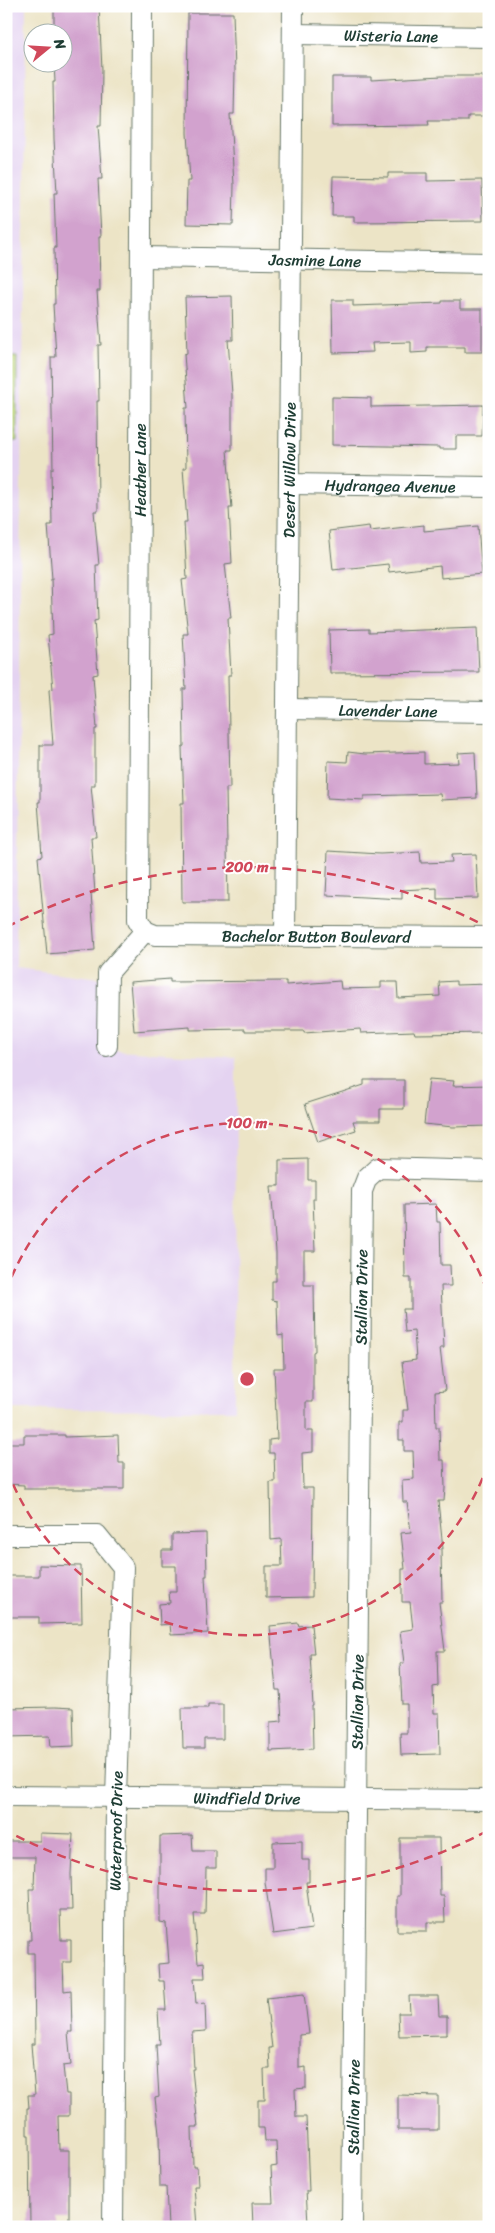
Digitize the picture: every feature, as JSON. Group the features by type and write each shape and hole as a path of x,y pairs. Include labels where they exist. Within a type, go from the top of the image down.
{"street":[{"name":"Heather Lane","path":"142,6 138,920 145,931"},
{"name":"Desert Willow Drive","path":"285,934 293,6"},
{"name":"Wisteria Lane","path":"293,34 489,36"},
{"name":"Jasmine Lane","path":"141,257 489,263"},
{"name":"Hydrangea Avenue","path":"290,484 489,487"},
{"name":"Lavender Lane","path":"288,709 489,712"},
{"name":"Bachelor Button Boulevard","path":"145,931 155,935 285,934 489,938"},
{"path":"107,1046 108,973 145,931"},
{"name":"Stallion Drive","path":"352,2227 362,1191 367,1178 378,1168 489,1171"},
{"name":"Waterproof Drive","path":"6,1535 96,1535 123,1567 116,1798 113,2227"},
{"name":"Windfield Drive","path":"6,1796 489,1800"}],"shaded area":[{"path":"6,6 26,6 26,22 22,22 22,72 25,72 16,968 108,979 116,1050 236,1057 235,1410 6,1409"}],"green space":[{"path":"6,357 17,357 17,442 6,442"}],"building":[{"path":"54,6 99,6 102,70 101,126 98,126 102,179 98,179 101,236 99,236 100,291 97,291 101,345 98,345 98,511 94,511 99,565 96,565 98,620 94,621 98,674 93,675 97,729 95,729 95,785 91,785 96,837 91,837 95,893 91,893 95,950 47,954 38,857 42,856 38,802 40,802 40,745 53,745 49,690 53,689 48,635 53,634 52,579 48,525 52,525 51,469 53,469 51,357 56,357 53,304 55,304 54,248 56,248 54,193 57,193 53,82 55,82 54,72 72,72 72,22 54,22"},
{"path":"188,13 233,13 234,114 230,114 234,185 233,225 186,224 187,181 190,181 187,133"},
{"path":"483,76 483,116 468,116 468,121 428,121 429,125 332,126 332,77 371,77 371,80"},
{"path":"388,173 427,173 427,181 482,180 483,221 354,222 354,216 332,216 333,176 388,177"},
{"path":"232,296 233,340 228,340 232,394 232,450 227,450 232,508 229,508 232,563 225,564 231,618 228,618 231,675 228,675 230,788 226,788 228,902 182,902 181,803 184,803 182,747 184,746 183,689 186,689 183,634 188,634 182,580 187,579 184,522 187,522 183,468 186,468 185,408 188,408 184,354 187,353 185,297"},
{"path":"332,300 353,300 353,306 460,301 460,309 482,309 482,352 465,352 465,347 427,347 427,352 411,353 411,342 372,343 373,352 333,353"},
{"path":"332,397 371,398 371,407 483,405 482,436 456,436 456,449 332,445"},
{"path":"424,525 424,531 478,526 482,574 441,578 440,566 389,572 388,564 333,570 329,531 369,526 370,531"},
{"path":"477,628 479,672 330,673 329,630 369,629 369,632"},
{"path":"348,752 365,754 424,752 424,764 459,763 458,753 475,752 477,798 441,800 440,794 364,796 364,800 327,798 328,761 347,762"},
{"path":"328,851 380,854 420,852 421,863 452,862 451,855 476,854 478,898 437,899 437,888 402,890 402,899 326,895"},
{"path":"170,979 170,982 286,981 286,985 340,981 341,989 381,988 381,982 397,982 398,998 440,996 439,982 456,981 456,985 489,984 489,1033 415,1034 414,1031 361,1033 360,1029 304,1033 304,1031 245,1031 245,1029 190,1030 190,1027 134,1031 130,982"},
{"path":"429,1079 454,1081 453,1086 489,1085 489,1126 453,1127 424,1124"},
{"path":"364,1080 404,1080 404,1109 380,1109 380,1121 353,1121 356,1130 318,1142 305,1104 364,1085"},
{"path":"308,1159 308,1180 315,1180 315,1199 313,1199 315,1251 304,1251 304,1285 314,1285 315,1351 313,1352 313,1402 306,1402 306,1431 313,1431 313,1452 302,1453 303,1488 313,1488 312,1597 266,1598 266,1566 282,1566 281,1539 271,1540 270,1482 275,1482 274,1453 269,1453 269,1440 277,1439 274,1368 284,1368 283,1335 278,1336 277,1301 272,1300 272,1281 276,1281 276,1252 271,1186 279,1186 279,1160"},
{"path":"436,1204 437,1222 440,1222 441,1265 450,1265 451,1286 441,1286 444,1348 440,1348 445,1391 435,1392 436,1427 439,1427 440,1460 444,1460 445,1488 444,1501 438,1501 443,1549 441,1549 442,1602 439,1602 445,1651 437,1651 438,1686 433,1687 434,1713 439,1713 440,1754 401,1755 400,1733 407,1733 407,1704 402,1704 400,1663 404,1663 400,1631 413,1629 410,1602 402,1602 402,1569 405,1569 401,1533 411,1532 407,1502 403,1502 402,1480 414,1479 413,1451 404,1451 404,1440 399,1440 399,1422 403,1422 403,1410 408,1410 402,1362 416,1360 414,1331 405,1332 403,1309 411,1309 411,1278 405,1278 404,1205"},
{"path":"24,1435 65,1435 65,1437 118,1435 119,1463 124,1463 124,1489 24,1489 24,1485 6,1484 6,1443 24,1443"},
{"path":"206,1533 207,1576 205,1576 208,1633 171,1635 170,1624 160,1625 159,1604 170,1603 169,1592 176,1592 176,1566 162,1566 162,1550 172,1550 172,1534"},
{"path":"39,1565 81,1566 82,1623 39,1624 39,1617 6,1617 6,1576 39,1576"},
{"path":"298,1623 299,1626 311,1625 314,1654 310,1654 313,1749 270,1751 270,1722 282,1721 280,1690 276,1690 270,1626"},
{"path":"208,1704 223,1704 223,1739 204,1739 204,1748 183,1748 182,1708 208,1708"},
{"path":"6,1708 73,1708 74,1746 51,1747 50,1736 6,1737"},
{"path":"40,1833 73,1834 72,1910 60,1910 61,1940 71,1940 71,1962 63,1962 64,1991 71,1990 72,2032 68,2032 71,2065 63,2066 66,2094 69,2094 69,2116 58,2116 59,2150 69,2150 69,2220 58,2220 58,2227 30,2227 27,2108 29,2108 28,2095 35,2095 31,2044 35,2044 34,1953 28,1953 28,1940 31,1940 29,1889 34,1889 35,1857 6,1857 6,1841 40,1841"},
{"path":"192,1835 193,1851 216,1851 216,1868 206,1868 205,1914 194,1914 198,1963 204,1962 205,1978 194,1978 196,2004 205,2003 206,2031 192,2032 194,2069 192,2069 198,2127 192,2127 193,2167 197,2167 198,2186 194,2186 197,2227 168,2227 166,2187 160,2187 159,2134 155,2098 159,2097 156,2045 160,2045 158,2010 166,2010 164,1981 159,1981 158,1964 169,1963 166,1923 160,1922 160,1836"},
{"path":"400,1838 439,1838 440,1896 444,1896 445,1922 427,1922 427,1931 397,1931 397,1896 400,1896"},
{"path":"302,1841 302,1860 309,1860 309,1882 306,1882 312,1929 273,1934 265,1882 265,1868 273,1868 273,1842"},
{"path":"304,1994 309,2034 299,2035 299,2068 306,2067 306,2088 295,2089 296,2117 306,2117 309,2191 306,2191 308,2222 300,2223 300,2227 253,2226 252,2203 273,2203 271,2167 277,2166 276,2141 265,2141 264,2128 258,2128 258,2100 265,2100 264,2069 270,2069 269,2048 272,2048 266,1998"},
{"path":"409,1996 438,1996 439,2016 447,2016 447,2035 399,2036 398,2013 410,2013"},
{"path":"398,2095 438,2096 438,2130 398,2130"}]}
